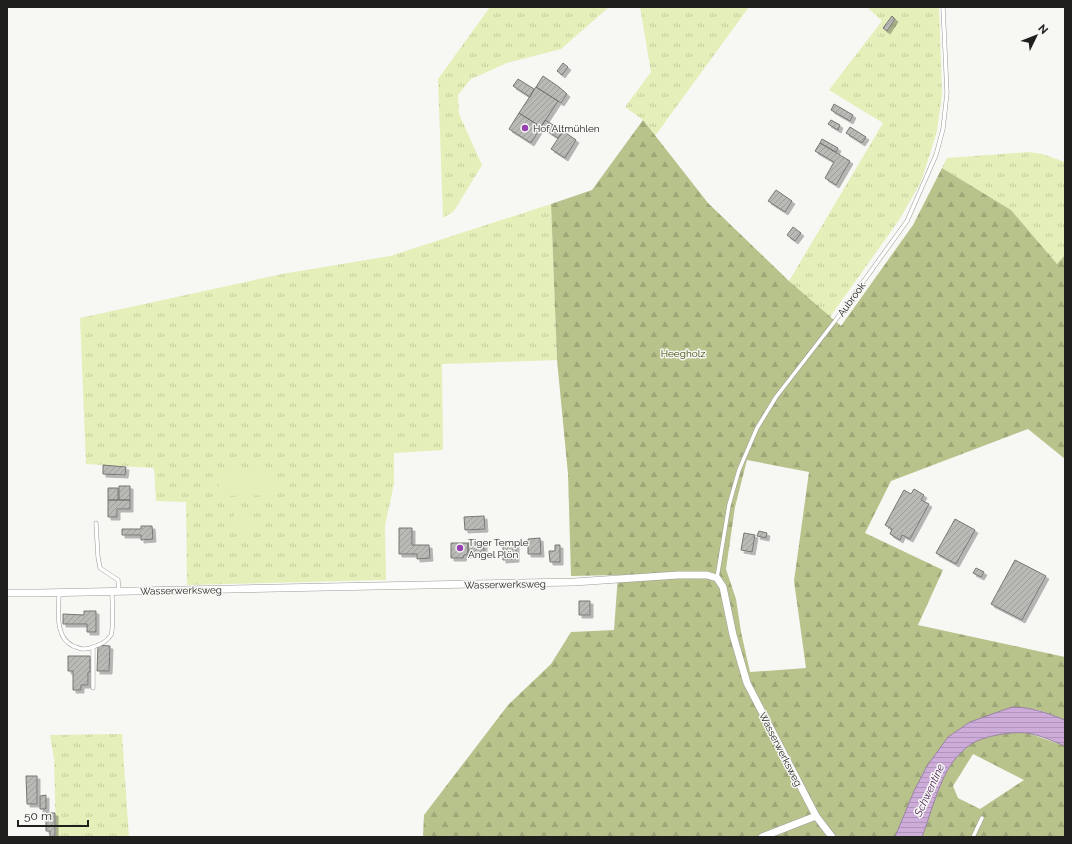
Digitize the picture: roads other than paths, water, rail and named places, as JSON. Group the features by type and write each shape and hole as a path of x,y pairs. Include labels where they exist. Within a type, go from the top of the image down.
{"street":[{"name":"Wasserwerksweg","path":"7,593 574,582 678,575 707,575 717,578 725,594 733,635 747,683 816,816 832,837"},
{"path":"762,837 816,816"}],"lane":[{"name":"Aubrook","path":"717,578 729,505 739,470 757,428 776,397 835,321 907,221 936,154 943,128 946,93 943,7"},
{"path":"59,593 59,630 62,637 69,644 82,650 103,643 110,635 112,628 115,592 118,580 100,568 96,523"},
{"path":"93,647 93,688"},
{"path":"973,837 982,818"}],"water":[{"name":"Schwentine","path":"1012,707 1032,709 1065,720 1065,746 1046,738 1027,733 998,735 976,741 954,760 947,770 922,837 895,837 914,791 927,766 948,737 970,722"}],"place":[{"name":"Hof Altmühlen","path":"525,128"},
{"name":"Tiger Temple Angel Plön","path":"460,548"}],"park label":[{"name":"Heegholz","path":"683,353"}]}
